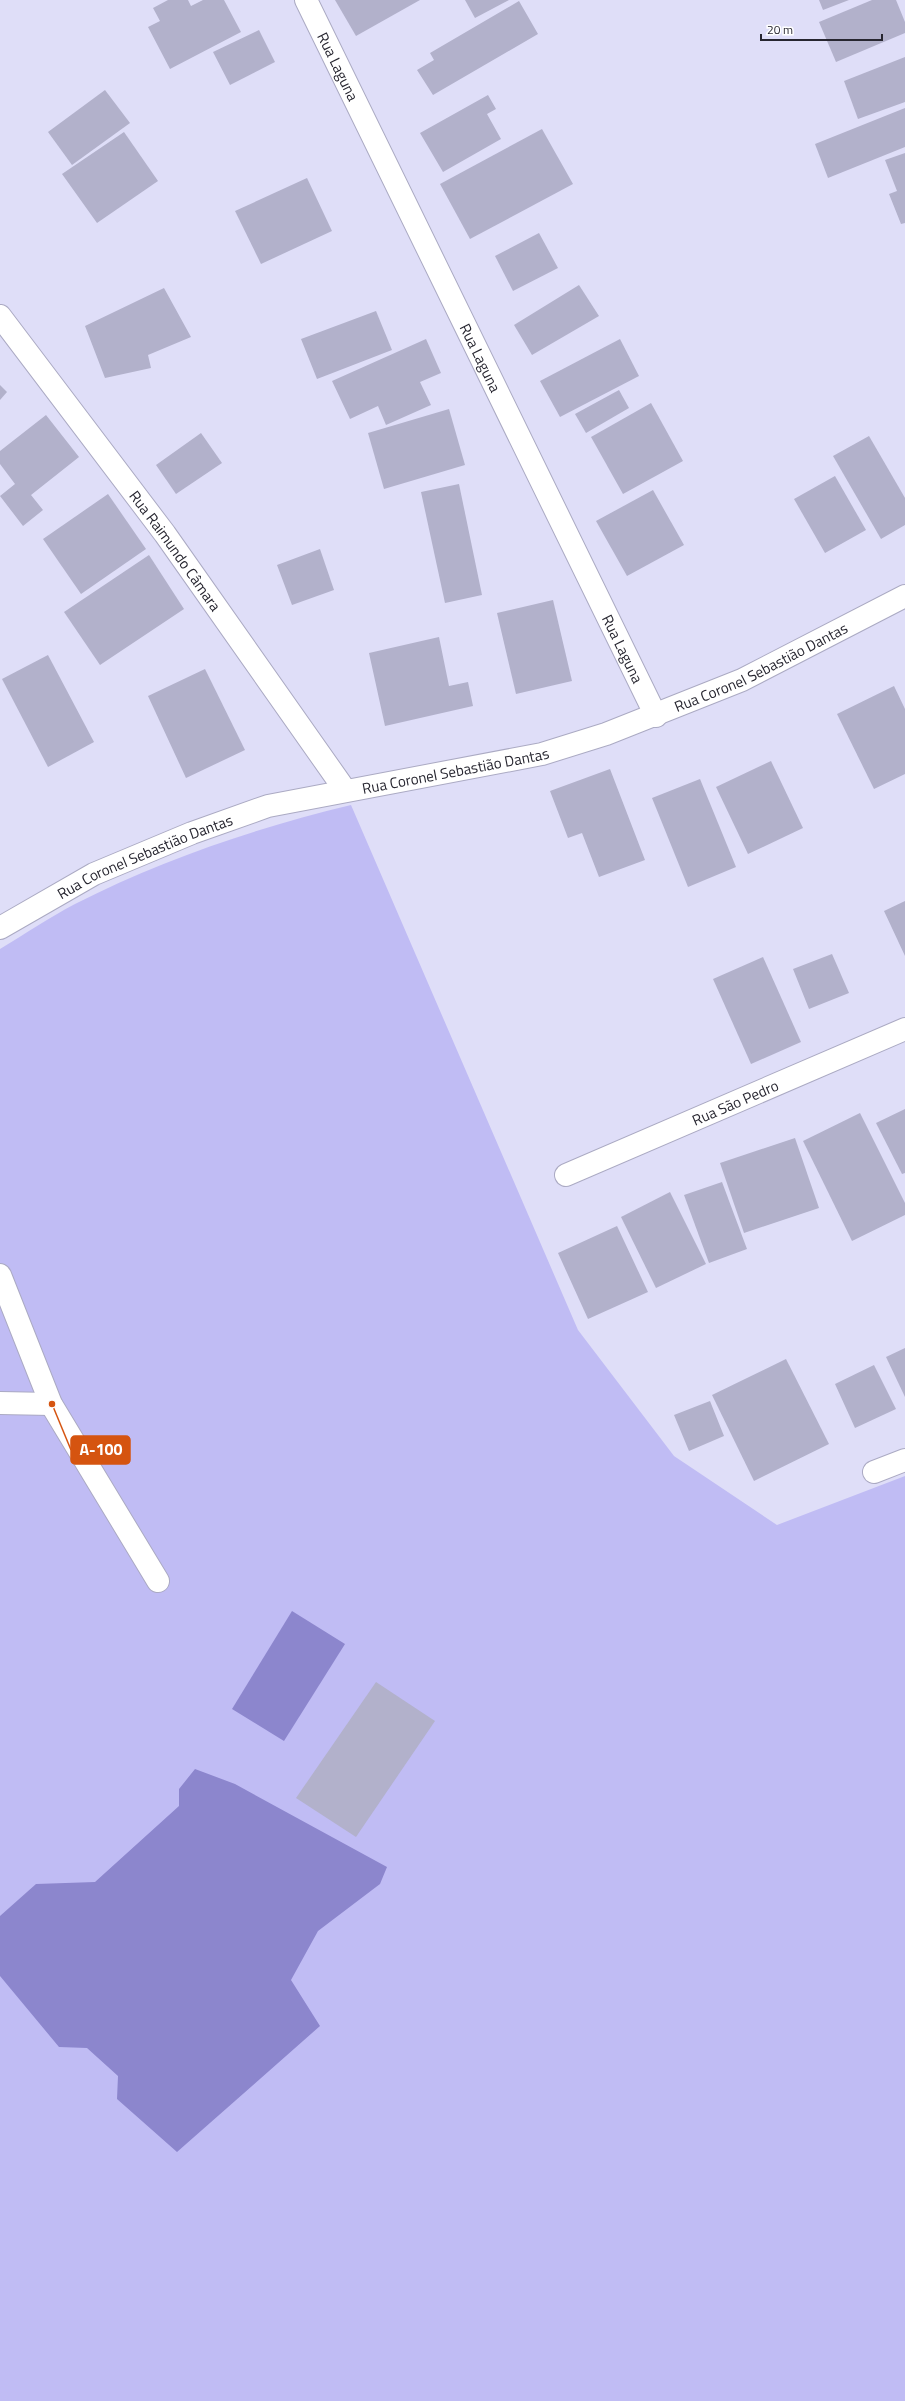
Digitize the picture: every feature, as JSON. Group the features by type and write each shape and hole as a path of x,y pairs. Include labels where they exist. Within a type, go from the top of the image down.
{"street":[{"name":"Rua Laguna","path":"306,0 656,716"},
{"name":"Rua Raimundo Câmara","path":"0,316 165,534 345,790"},
{"name":"Rua Coronel Sebastião Dantas","path":"0,928 94,874 192,833 268,806 345,790 542,754 656,716 742,680 905,596"},
{"name":"Rua São Pedro","path":"566,1175 905,1029"},
{"path":"0,1275 51,1404 158,1581"},
{"path":"0,1403 51,1404"},
{"path":"874,1472 905,1460"}],"shaded area":[{"path":"351,805 578,1330 674,1456 777,1525 905,1476 905,2401 0,2401 0,949 75,904 176,859 210,846 280,824"},
{"path":"292,1611 345,1644 284,1741 232,1709"},
{"path":"195,1769 235,1784 387,1867 380,1884 318,1931 291,1980 320,2026 177,2152 117,2099 118,2076 87,2048 59,2047 0,1976 0,1916 36,1884 95,1882 179,1806 179,1789"}],"building":[{"path":"168,0 188,0 191,6 203,0 224,0 241,32 170,69 148,27 160,21 153,8"},
{"path":"335,0 420,0 356,36"},
{"path":"465,0 509,0 475,18"},
{"path":"819,0 849,0 823,10"},
{"path":"872,0 896,0 905,22 905,33 836,62 819,22"},
{"path":"519,1 538,34 433,95 417,70 434,60 430,53"},
{"path":"259,30 275,62 230,85 213,52"},
{"path":"905,57 905,102 858,119 844,81"},
{"path":"105,90 130,123 72,165 48,132"},
{"path":"488,95 496,109 487,114 501,139 443,172 420,133"},
{"path":"905,108 905,147 828,178 815,144"},
{"path":"542,129 573,184 470,239 440,184"},
{"path":"124,132 158,181 97,223 62,174"},
{"path":"905,153 905,223 901,224 889,194 897,191 885,160"},
{"path":"307,178 332,231 261,264 235,211"},
{"path":"539,233 558,268 513,291 495,256"},
{"path":"579,285 599,316 532,355 514,325"},
{"path":"164,288 191,337 148,355 151,368 105,378 85,326"},
{"path":"376,311 392,350 317,379 301,339"},
{"path":"426,339 441,373 420,382 431,405 386,425 378,406 350,419 332,381"},
{"path":"620,339 639,376 560,417 540,381"},
{"path":"0,385 7,392 0,400"},
{"path":"619,390 629,408 586,433 575,414"},
{"path":"651,403 683,461 623,494 591,437"},
{"path":"449,409 465,465 384,489 368,433"},
{"path":"46,415 79,457 31,495 43,510 23,526 0,496 15,484 0,464 0,451"},
{"path":"201,433 222,463 176,494 156,465"},
{"path":"869,436 905,498 905,525 881,539 833,456"},
{"path":"835,476 866,530 825,553 794,499"},
{"path":"459,484 482,595 445,603 421,492"},
{"path":"653,490 684,545 627,576 596,521"},
{"path":"108,494 146,549 81,594 43,539"},
{"path":"320,549 334,590 292,605 277,565"},
{"path":"149,555 184,609 100,665 64,612"},
{"path":"553,600 572,681 516,694 497,613"},
{"path":"439,637 449,686 468,682 473,706 385,726 369,653"},
{"path":"48,655 94,742 48,767 2,679"},
{"path":"205,669 245,750 186,778 148,696"},
{"path":"894,686 905,709 905,774 874,789 837,714"},
{"path":"771,761 803,828 748,854 716,787"},
{"path":"610,769 645,860 599,877 582,833 568,838 550,791"},
{"path":"700,779 736,867 688,887 652,798"},
{"path":"905,901 905,956 884,911"},
{"path":"832,954 849,993 809,1009 793,969"},
{"path":"763,957 801,1042 751,1064 713,979"},
{"path":"905,1109 905,1173 902,1174 876,1123"},
{"path":"860,1113 905,1203 905,1215 852,1241 803,1141"},
{"path":"795,1138 819,1208 744,1233 720,1163"},
{"path":"722,1182 747,1249 709,1263 684,1195"},
{"path":"670,1192 706,1264 656,1288 621,1217"},
{"path":"617,1226 648,1292 588,1319 558,1253"},
{"path":"905,1348 905,1397 886,1357"},
{"path":"786,1359 829,1444 754,1481 712,1395"},
{"path":"874,1365 896,1409 855,1428 835,1384"},
{"path":"710,1401 724,1436 689,1451 674,1415"},
{"path":"376,1682 435,1721 356,1837 296,1798"}],"place":[{"name":"A-100","path":"52,1404"}]}
